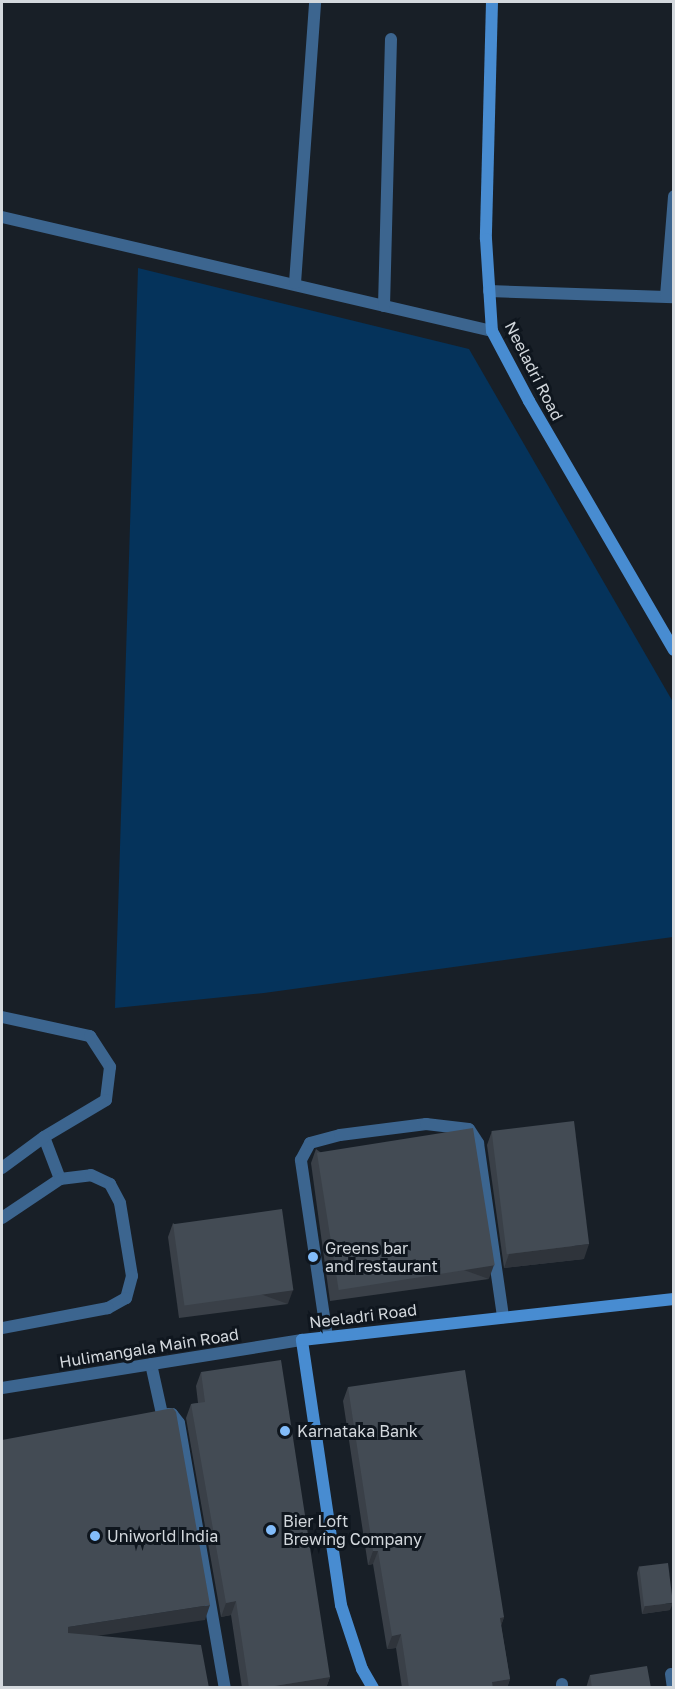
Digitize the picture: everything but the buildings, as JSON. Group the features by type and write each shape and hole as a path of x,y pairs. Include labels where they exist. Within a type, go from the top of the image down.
{"main road":[{"name":"Neeladri Road","path":"492,2 486,238 492,331 529,401 674,650"},
{"name":"Neeladri Road","path":"373,1688 362,1669 342,1605 303,1340 674,1299"}],"street":[{"path":"295,283 315,2"},
{"path":"384,306 391,39"},
{"path":"489,291 670,297 674,196"},
{"path":"2,217 295,283 492,331"},
{"path":"2,1017 90,1036 110,1067 106,1100 44,1137 2,1168"},
{"path":"327,1337 301,1160 310,1143 340,1135 426,1124 469,1129 478,1143 503,1317"},
{"path":"44,1137 60,1179"},
{"path":"2,1218 60,1179 91,1175 110,1184 120,1203 132,1276 126,1298 108,1308 2,1328"},
{"name":"Hulimangala Main Road","path":"2,1389 303,1340"},
{"path":"151,1364 156,1415 172,1414 178,1423 225,1688"},
{"path":"671,1674 673,1688"}],"shaded area":[{"path":"138,268 469,349 673,702 673,937 264,993 115,1008"}],"place":[{"name":"Greens bar and restaurant","path":"313,1257"},
{"name":"Karnataka Bank","path":"285,1431"},
{"name":"Bier Loft Brewing Company","path":"271,1530"},
{"name":"Uniworld India","path":"95,1536"}]}
